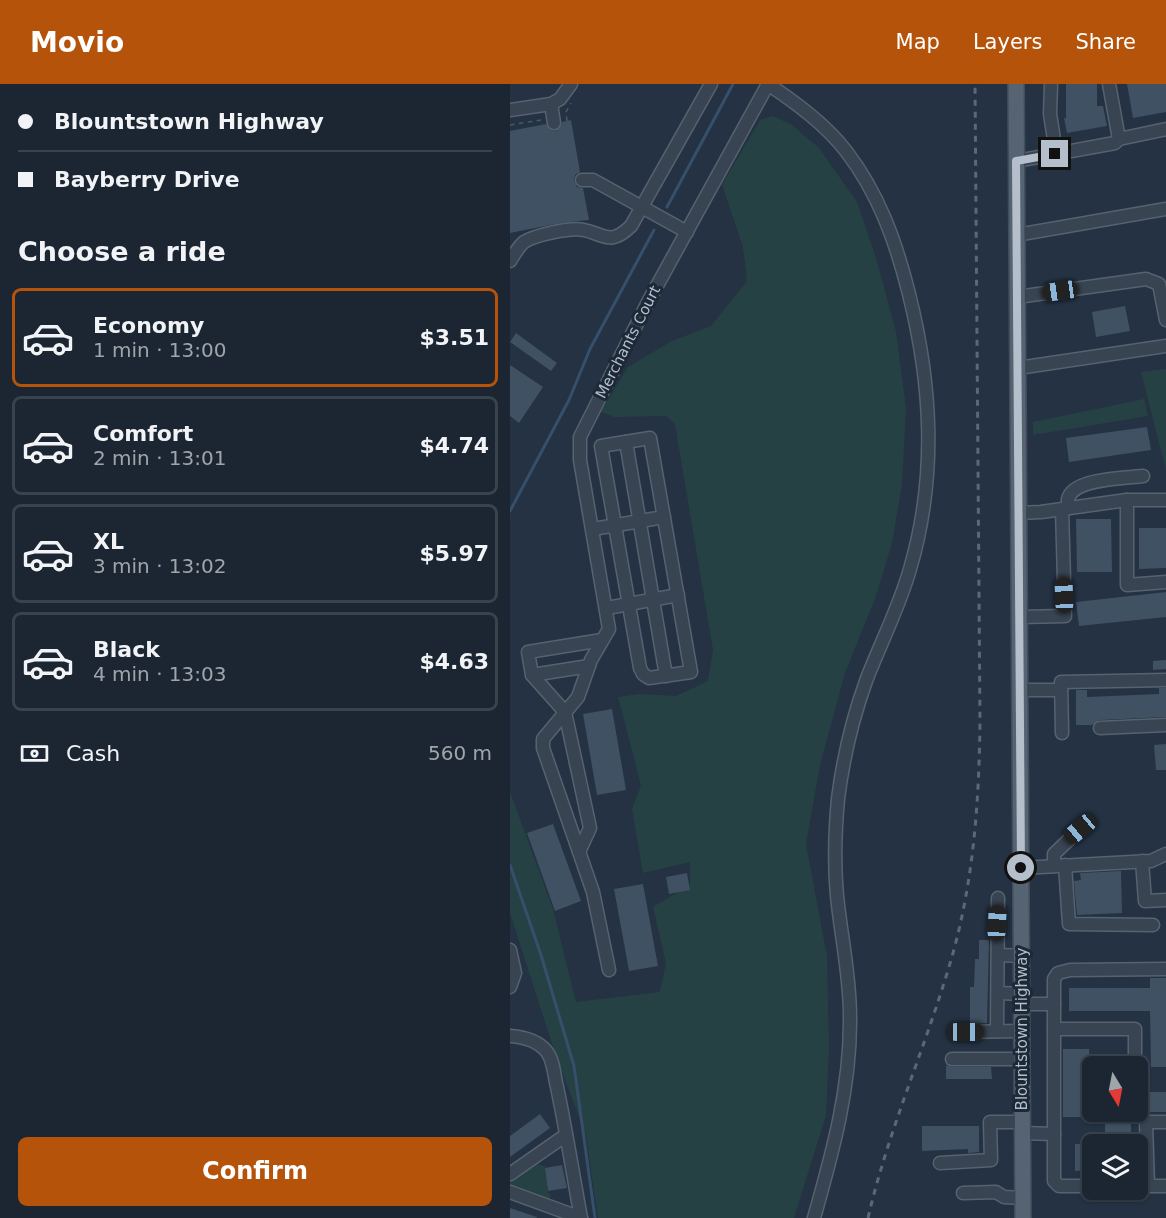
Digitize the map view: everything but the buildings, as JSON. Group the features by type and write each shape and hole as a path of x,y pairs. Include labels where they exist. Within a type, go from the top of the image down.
{"main road":[{"name":"Blountstown Highway","path":"1016,84 1023,1218"}],"street":[{"path":"510,111 551,104 560,99 571,84"},
{"path":"768,84 795,102 845,150 863,176 884,215 893,237 921,344 929,419 927,475 915,550 896,610 866,680 855,715 841,776 835,859 837,895 849,987 849,1054 840,1124 814,1218"},
{"name":"Merchants Court","path":"602,640 609,629 609,621 580,460 580,437 632,333 768,84"},
{"path":"1051,84 1050,114 1055,146"},
{"path":"1109,84 1119,139"},
{"path":"510,261 522,244 534,237 573,229 584,230 602,237 623,234 631,226 709,85"},
{"path":"551,104 560,119"},
{"path":"1016,157 1114,143 1119,139 1166,129"},
{"path":"1016,157 1055,146 1113,136 1119,139"},
{"path":"582,180 593,180 687,232"},
{"path":"1016,235 1166,209"},
{"path":"1017,297 1146,279 1160,284 1166,320"},
{"path":"1018,368 1166,346"},
{"path":"650,438 691,672 649,678 640,668 601,446 626,442 650,438"},
{"path":"626,442 666,676"},
{"path":"1020,617 1065,616 1065,509 1068,497 1075,488 1088,483 1143,476"},
{"path":"1019,513 1127,500 1166,500"},
{"path":"1127,500 1127,585 1166,582"},
{"path":"593,529 664,518"},
{"path":"607,608 678,595"},
{"path":"602,640 589,666 578,697 543,739 543,748 593,892 609,970"},
{"path":"579,852 590,828 566,712 532,675 528,652 602,640"},
{"path":"532,675 589,666"},
{"path":"1062,733 1061,682 1166,680"},
{"path":"1020,690 1061,690"},
{"path":"1100,728 1166,725"},
{"path":"572,831 590,828"},
{"path":"1080,829 1054,854 1060,866 1069,924 1153,924"},
{"path":"1021,868 1150,861 1166,854"},
{"path":"1142,861 1145,901 1166,900"},
{"path":"998,898 998,1031"},
{"path":"510,950 515,973 510,987"},
{"path":"998,955 1022,956"},
{"path":"1082,1186 1059,1186 1055,1183 1054,979 1065,970 1166,969"},
{"path":"998,993 1054,1004"},
{"path":"1054,1029 1135,1029 1135,1056"},
{"path":"966,1032 1022,1031"},
{"path":"510,1036 531,1040 547,1052 551,1059 581,1218"},
{"path":"952,1059 1022,1059"},
{"path":"940,1162 991,1160 990,1122 1054,1134"},
{"path":"1145,1134 1146,1122 1166,1122"},
{"path":"510,1174 566,1135"},
{"path":"1148,1186 1166,1185"},
{"path":"510,1192 581,1218"},
{"path":"963,1193 996,1192 1004,1197 1023,1198"}],"path":[{"path":"510,125 560,119"}],"green space":[{"path":"773,116 792,125 819,148 857,202 877,261 896,332 906,408 902,484 892,543 876,596 845,673 820,765 806,844 827,956 829,1048 826,1115 794,1218 598,1218 586,1136 554,1050 510,913 510,792 553,909 576,1002 660,992 666,963 653,907 690,885 690,862 643,873 632,809 641,785 618,697 639,694 676,696 708,681 713,650 675,424 667,416 614,417 601,412 628,367 672,341 711,326 747,281 743,247 722,185 760,120"},
{"path":"1166,369 1166,470 1141,372"},
{"path":"1144,399 1148,416 1033,435 1033,422"},
{"path":"534,1164 545,1166 548,1193 551,1195 549,1201 510,1185 510,1181"}],"waterway":[{"path":"667,207 733,84"},
{"path":"510,511 569,400 590,349 654,230"},
{"path":"510,865 541,955 574,1066 595,1218"}],"railway":[{"path":"868,1218 887,1151 953,953 966,896 974,838 980,722 975,84"}],"route":[{"path":"1021,868 1016,161 1055,154"}]}
